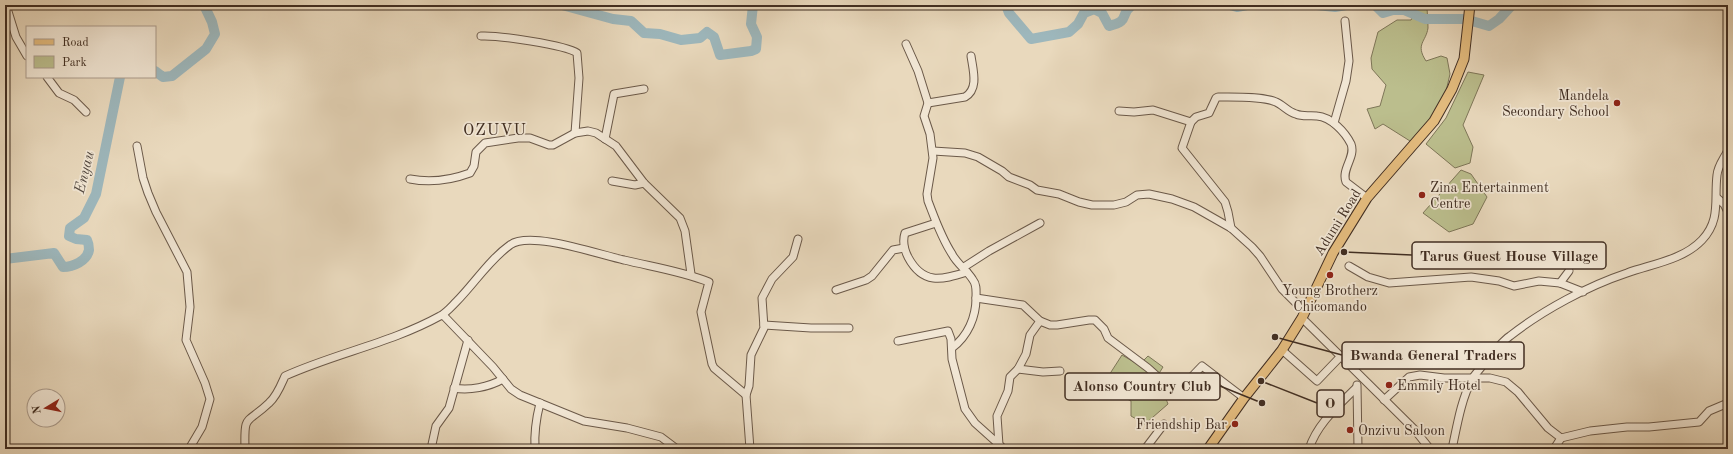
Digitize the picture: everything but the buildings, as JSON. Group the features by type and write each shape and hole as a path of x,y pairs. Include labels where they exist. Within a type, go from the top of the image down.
{"main road":[{"name":"Adumi Road","path":"1208,449 1244,398 1282,350 1303,315 1333,252 1367,198 1434,121 1442,109 1464,59 1470,5"}],"street":[{"path":"6,5 16,37 26,54"},
{"path":"1334,123 1346,81 1349,61 1346,21"},
{"path":"481,36 503,37 569,49 577,54 579,78 575,133"},
{"path":"906,44 918,71 928,103 924,116 930,134 933,151 927,194 936,222 952,255 966,270 976,285 973,320 952,348"},
{"path":"928,103 965,98 970,94 973,90 974,76 971,56"},
{"path":"48,78 59,93 74,100 86,112"},
{"path":"605,138 614,94 644,89"},
{"path":"1231,228 1228,212 1224,202 1183,149 1191,122 1196,117 1209,113 1216,98 1218,97 1270,100 1300,116 1321,116 1334,123 1350,143 1352,148 1351,157 1345,176 1346,182 1367,198"},
{"path":"1119,111 1129,112 1153,110 1191,122"},
{"path":"410,179 425,181 437,180 470,173 474,166 476,152 485,143 524,138 553,145 575,133 592,132 605,138 620,151 644,183 680,218 684,226 691,274"},
{"path":"137,146 143,178 148,193 156,212 187,272 190,307 186,340 205,383 210,399 202,427 190,449"},
{"path":"1452,449 1462,406 1472,379 1509,336 1545,313 1583,292 1626,273 1666,261 1695,246 1713,225 1717,198 1717,175 1725,161 1728,150"},
{"path":"933,151 965,153 978,157 1002,171 1009,177 1030,185 1037,190 1059,194 1085,203 1114,205 1126,202 1137,195 1154,194 1194,207 1231,228 1260,256 1282,289 1303,315 1361,377 1414,429 1430,449"},
{"path":"612,181 638,185 644,183"},
{"path":"1717,198 1724,204 1728,212"},
{"path":"936,222 906,232 904,235 904,248 912,264 925,276 943,278 966,270 989,251 1040,223"},
{"path":"245,449 244,431 247,422 276,396 286,376 401,335 443,315 480,274 510,244 525,240 546,241 691,274 709,282 701,312 712,364 714,368 746,395"},
{"path":"750,449 746,395 749,386 751,355 764,325 762,298 772,279 793,257 798,240"},
{"path":"836,290 866,280 872,276 893,250 904,248"},
{"path":"1349,266 1365,276 1389,283 1471,277 1499,281 1514,286 1539,281 1560,283 1583,292"},
{"path":"1560,283 1569,271"},
{"path":"976,298 1023,305 1040,321 1050,325 1057,326 1095,320 1104,329 1108,338 1148,368 1176,393 1202,366 1244,398"},
{"path":"443,315 468,340 514,392 584,421 627,428 661,438 677,449"},
{"path":"1001,447 997,416 1008,391 1010,377 1018,369 1026,354 1030,335 1040,321"},
{"path":"764,325 811,328 849,328"},
{"path":"898,341 948,331 950,334 952,359 965,409 975,423 1001,447"},
{"path":"431,449 436,426 449,408 468,340"},
{"path":"1282,350 1317,381 1341,356"},
{"path":"1018,369 1043,372 1060,371"},
{"path":"1384,400 1409,377 1420,375 1444,378 1490,378 1506,382 1518,392 1548,428 1561,438"},
{"path":"1309,449 1320,425 1356,388 1361,377"},
{"path":"454,388 464,390 490,384 503,379"},
{"path":"1356,388 1358,449"},
{"path":"535,449 535,421 540,403"},
{"path":"1554,449 1561,438 1590,432 1620,428 1699,422 1709,411 1728,403"},
{"path":"1145,449 1164,424"}],"green space":[{"path":"1404,5 1427,5 1428,28 1422,43 1421,51 1426,61 1441,56 1447,58 1450,74 1443,104 1417,137 1410,141 1383,124 1375,129 1367,109 1380,106 1386,85 1372,69 1371,58 1378,32 1397,20 1411,20 1416,11"},
{"path":"1468,72 1484,75 1463,125 1473,147 1470,163 1455,168 1426,144 1446,118"},
{"path":"1461,170 1471,174 1487,197 1473,224 1449,232 1423,213"},
{"path":"1122,355 1139,365 1148,356 1163,367 1158,375 1168,404 1145,424 1131,416 1131,401 1102,386"}],"waterway":[{"name":"Enyau","path":"156,72 163,77 172,76 206,49 215,34 212,22 204,5"},
{"name":"Enyau","path":"562,5 613,19 631,21 644,33 660,34 681,40 700,38 707,32 714,37 720,55 756,49 757,37 751,24 753,5"},
{"name":"Enyau","path":"1006,5 1009,13 1031,39 1069,32 1078,24 1084,13 1094,9 1102,13 1109,26 1116,24 1123,20 1126,12 1132,5"},
{"name":"Enyau","path":"1230,5 1237,7 1247,5"},
{"name":"Enyau","path":"1317,5 1335,7 1346,5"},
{"name":"Enyau","path":"1375,5 1383,13 1393,10 1404,10 1425,19 1465,19 1489,26 1499,19 1512,5"},
{"name":"Enyau","path":"5,259 54,253 63,267 79,263 88,254 89,249 87,240 76,239 69,236 70,228 84,218 96,194 120,78"}],"place":[{"name":"Mandela Secondary School","path":"1617,103"},
{"name":"Zina Entertainment Centre","path":"1422,195"},
{"name":"Tarus Guest House Village","path":"1344,252"},
{"name":"Young Brotherz Chicomando","path":"1330,275"},
{"name":"Bwanda General Traders","path":"1275,337"},
{"name":"O","path":"1261,381"},
{"name":"Emmily Hotel","path":"1389,385"},
{"name":"Alonso Country Club","path":"1262,403"},
{"name":"Friendship Bar","path":"1235,424"},
{"name":"Onzivu Saloon","path":"1350,430"}],"district":[{"name":"OZUVU","path":"495,129"}]}
